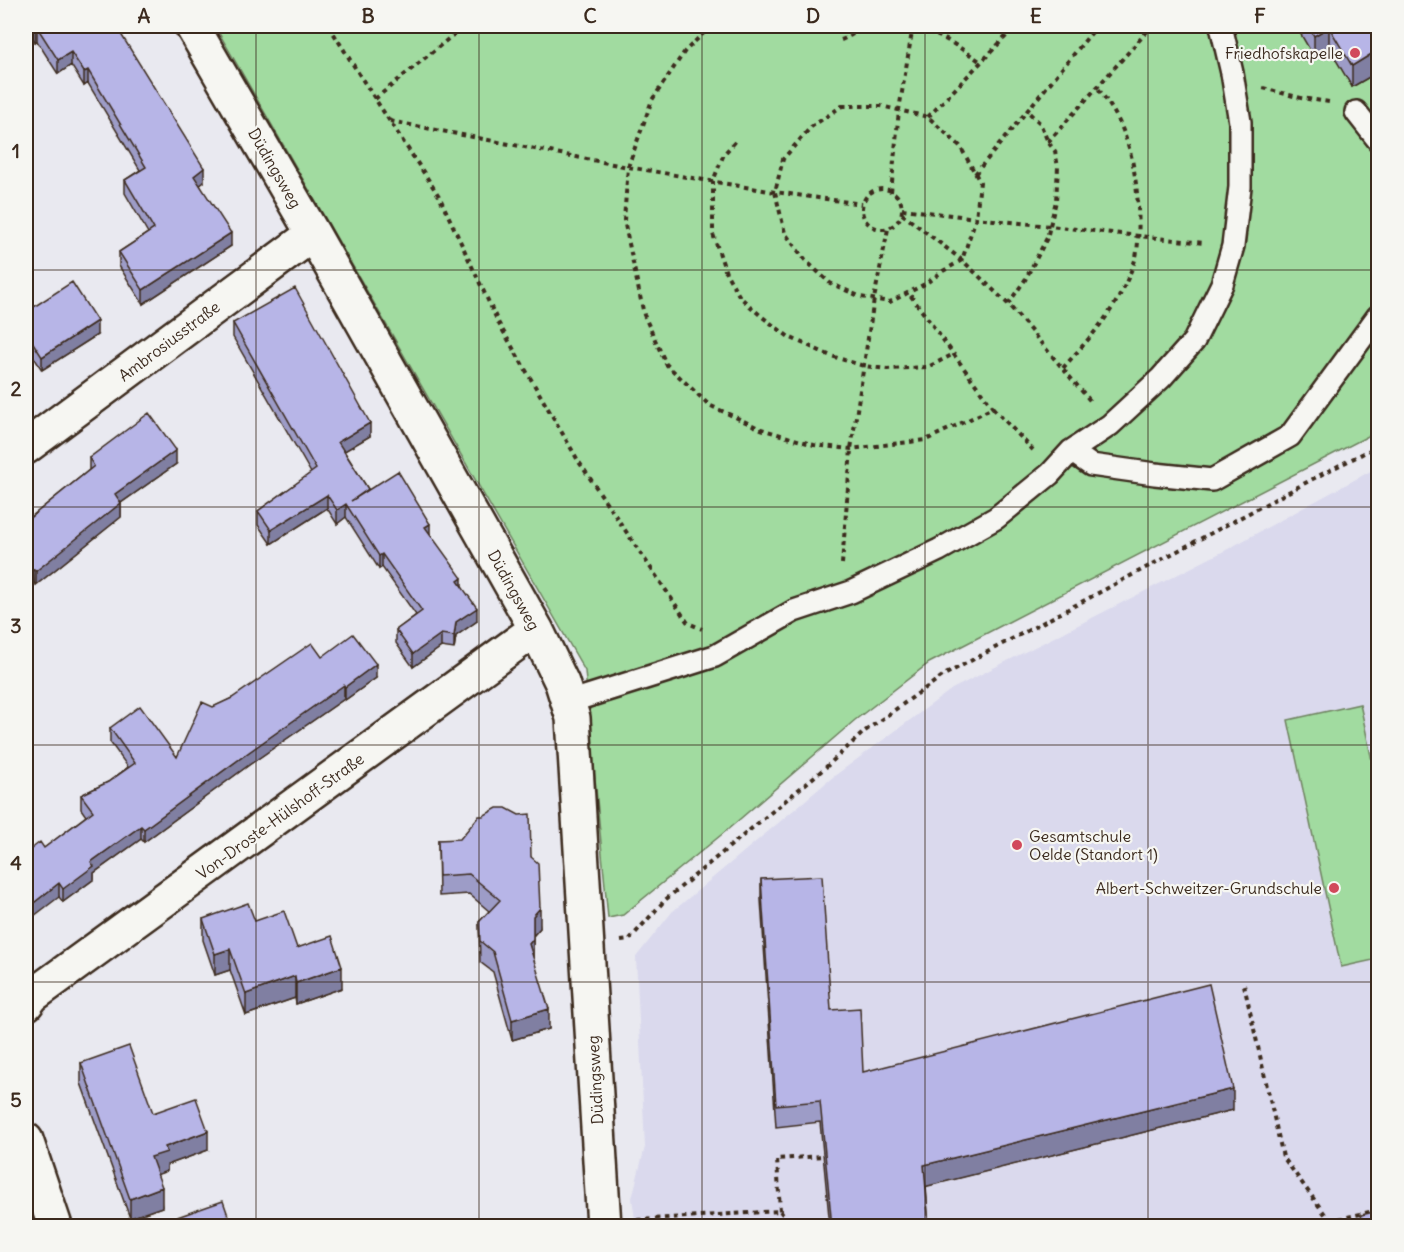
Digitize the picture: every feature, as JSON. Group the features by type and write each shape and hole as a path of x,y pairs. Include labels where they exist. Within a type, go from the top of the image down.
{"street":[{"name":"Düdingsweg","path":"192,26 313,234 536,629 569,702 573,718 604,1224"},
{"name":"Ambrosiusstraße","path":"26,447 313,234"},
{"name":"Von-Droste-Hülshoff-Straße","path":"26,1004 32,996 536,629"},
{"path":"26,1140 55,1227"}],"lane":[{"path":"569,702 715,656 794,611 851,592 939,550 996,518 1050,474 1071,451 1110,425 1161,378 1194,340 1222,284 1233,246 1240,187 1240,123 1221,26"},
{"path":"1356,112 1378,140"},
{"path":"1071,451 1091,465 1212,480 1290,436 1378,316"}],"path":[{"path":"329,26 438,196 499,324 579,462 688,623 737,644"},
{"path":"375,99 464,26"},
{"path":"711,26 685,51 652,100 628,167 624,220 644,315 666,364 709,405 761,429 814,445 851,449 926,440 993,408"},
{"path":"841,40 859,31 913,26 958,46 981,62"},
{"path":"891,192 899,110 913,26"},
{"path":"928,117 1016,26"},
{"path":"975,174 1097,26"},
{"path":"1048,142 1152,26"},
{"path":"1063,368 1107,316 1123,289 1135,258 1139,236 1135,179 1127,140 1097,87"},
{"path":"1301,98 1332,103"},
{"path":"842,106 881,106 899,110 928,117 960,146 980,182 976,218 962,260 925,284 890,302 861,297 830,283 804,260 786,233 775,192 783,159 811,127 842,106"},
{"path":"1008,304 1025,280 1047,238 1056,201 1058,167 1055,151 1048,142 1040,123 1027,111"},
{"path":"390,121 713,182 862,204"},
{"path":"735,142 724,154 713,182 713,234 726,273 740,297 789,338 831,356 864,366 887,369 928,367 954,354"},
{"path":"887,189 891,192 902,203 902,212 897,224 888,229 878,229 868,224 863,215 862,204 867,194 887,189"},
{"path":"902,212 1233,246"},
{"path":"902,212 962,260 1008,304 1110,425"},
{"path":"839,596 851,449 874,299 888,229"},
{"path":"908,292 993,408 1052,471"},
{"path":"588,946 629,940 665,900 826,767 865,731 944,675 1378,446"},
{"path":"1244,985 1283,1157 1330,1224 1378,1210"},
{"path":"792,1227 780,1211 777,1159 823,1156"},
{"path":"604,1224 780,1211"}],"shaded area":[{"name":"Gesamtschule Oelde (Standort 1)","path":"1378,467 1378,1226 636,1226 632,1198 645,1147 636,957 672,912 833,777 952,689 1228,549"}],"green space":[{"path":"215,26 1378,26 1378,431 929,663 855,720 726,831 623,915 608,918 585,671"},
{"path":"1360,704 1378,789 1378,959 1341,967 1288,720"}],"building":[{"path":"33,26 116,26 204,168 194,176 231,233 143,290 119,252 154,229 125,180 146,167 88,70 84,72 71,52 58,60 37,27"},
{"path":"1308,26 1378,26 1378,50 1352,66 1329,27 1314,36"},
{"path":"72,282 97,321 42,357 26,332 26,312"},
{"path":"295,288 370,423 338,442 368,489 351,501 398,471 430,524 425,527 462,578 458,581 477,608 456,622 454,636 441,634 413,654 396,630 422,611 382,554 379,556 346,504 337,510 327,495 271,530 258,511 316,469 233,323"},
{"path":"149,413 176,450 115,494 121,503 36,571 34,569 26,576 26,521 94,466 89,458"},
{"path":"353,634 376,664 249,752 144,829 141,826 91,862 94,866 63,889 59,883 26,909 26,853 40,842 44,848 93,811 81,795 108,782 135,763 110,728 140,706 177,757 202,702 213,707 232,698 312,643 322,657"},
{"path":"497,808 506,808 519,815 530,814 531,857 538,863 540,908 533,916 533,939 529,944 549,1009 512,1020 493,952 480,941 479,922 500,900 469,874 439,876 438,840 460,839 479,816"},
{"path":"822,876 831,1010 860,1008 863,1072 1209,984 1233,1089 924,1165 929,1227 832,1227 820,1101 776,1105 761,879"},
{"path":"248,903 255,921 284,911 297,948 332,936 342,967 296,983 295,976 246,994 230,949 215,954 203,919"},
{"path":"129,1046 153,1113 196,1098 208,1131 165,1147 167,1152 151,1157 162,1187 130,1199 81,1063"},
{"path":"223,1201 232,1227 165,1227 163,1222"},
{"path":"1378,1211 1378,1227 1364,1227 1361,1215"}],"place":[{"name":"Friedhofskapelle","path":"1355,53"},
{"name":"Gesamtschule Oelde (Standort 1)","path":"1017,845"},
{"name":"Albert-Schweitzer-Grundschule","path":"1334,888"}]}
